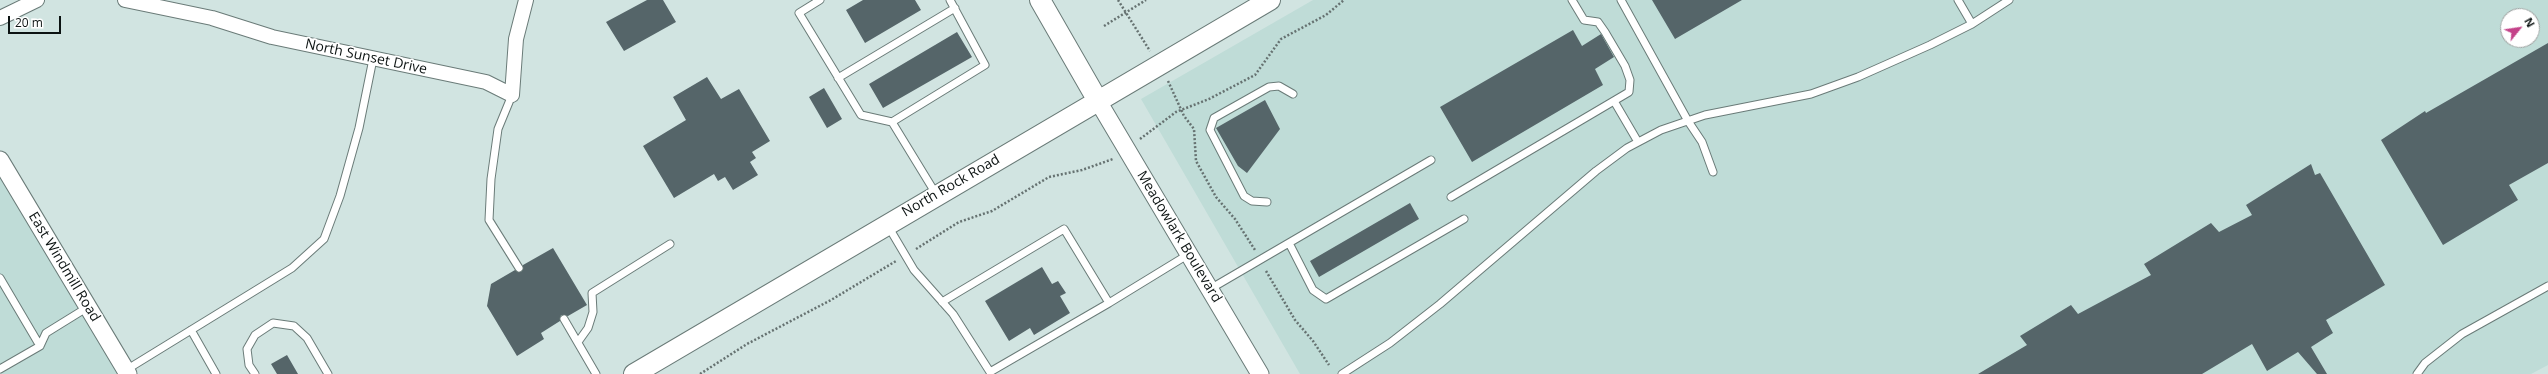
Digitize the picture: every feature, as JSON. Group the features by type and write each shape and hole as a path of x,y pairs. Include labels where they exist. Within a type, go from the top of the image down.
{"main road":[{"path":"1040,0 1098,101"},
{"name":"North Rock Road","path":"634,374 936,195 1270,0"}],"street":[{"path":"0,18 37,0"},
{"name":"North Sunset Drive","path":"125,0 212,18 272,37 486,82 512,95"},
{"path":"512,95 516,39 526,0"},
{"name":"Meadowlark Boulevard","path":"1098,101 1260,374"},
{"name":"East Windmill Road","path":"0,160 127,372"}],"lane":[{"path":"820,0 799,13 861,115 892,122 985,65 950,0"},
{"path":"1451,197 1629,92 1630,80 1625,66 1598,22 1584,20 1572,0"},
{"path":"1621,0 1688,121 1702,142 1713,172"},
{"path":"1958,0 1972,24"},
{"path":"1342,374 1390,343 1440,304 1596,171 1638,142 1661,130 1688,121 1705,116 1811,94 1872,71 1930,46 1972,24 2009,0"},
{"path":"838,78 954,8"},
{"path":"127,372 191,330 292,268 324,239 340,196 360,128 373,59"},
{"path":"1267,202 1252,201 1244,196 1210,130 1214,118 1269,87 1279,86 1293,94"},
{"path":"512,95 498,129 491,179 489,220 519,268"},
{"path":"1614,102 1638,142"},
{"path":"892,122 936,195"},
{"path":"1209,289 1431,160"},
{"path":"1289,243 1313,290 1326,300 1464,219"},
{"path":"887,224 914,270 953,314 990,372 1189,254"},
{"path":"942,302 1064,229 1108,303"},
{"path":"578,342 588,328 593,312 592,293 670,244"},
{"path":"0,278 40,346"},
{"path":"2418,374 2425,363 2462,334 2548,286"},
{"path":"0,369 40,346 46,333 88,307"},
{"path":"564,319 596,374"},
{"path":"254,374 249,365 247,349 255,335 273,323 294,326 307,338 328,374"},
{"path":"191,330 216,374"}],"path":[{"path":"1118,0 1140,33"},
{"path":"1104,26 1146,0"},
{"path":"1156,125 1182,110 1209,99 1255,75 1281,39 1326,14 1344,0"},
{"path":"1176,95 1182,110 1194,129 1196,161 1216,197 1236,219 1256,251"},
{"path":"700,374 746,344 831,300 959,222 992,211 1049,177 1112,160"},
{"path":"1268,273 1295,320 1313,341 1329,365"}],"shaded area":[{"path":"1313,0 2548,0 2548,365 2531,374 1300,374 1141,99"},
{"path":"0,168 123,374 0,374"}],"building":[{"path":"647,0 663,0 676,22 624,51 606,22"},
{"path":"863,0 915,0 921,10 865,43 846,10"},
{"path":"1652,0 1742,0 1675,39"},
{"path":"1573,30 1582,46 1601,34 1614,57 1595,69 1603,85 1472,162 1440,107"},
{"path":"957,32 972,57 883,108 869,84"},
{"path":"2548,43 2548,163 2509,185 2518,200 2443,245 2381,140 2425,111 2426,113"},
{"path":"707,77 721,99 739,89 770,141 752,152 756,158 750,162 758,175 733,190 725,177 718,181 714,174 674,198 643,146 686,120 673,97"},
{"path":"824,88 842,119 827,128 809,97"},
{"path":"1265,100 1280,129 1247,173 1238,166 1216,128"},
{"path":"2311,164 2315,175 2320,173 2385,285 2326,320 2333,333 2311,347 2327,374 2317,374 2298,352 2267,371 2252,344 2202,374 1978,374 2027,345 2020,336 2071,305 2078,314 2151,275 2144,264 2211,223 2219,232 2252,215 2246,205"},
{"path":"1410,203 1419,219 1319,277 1310,261"},
{"path":"553,248 587,305 568,316 561,315 560,321 541,333 544,339 517,356 487,306 491,284 515,270 521,272 523,265"},
{"path":"1042,267 1052,284 1058,281 1066,293 1060,296 1070,313 1034,335 1030,328 1009,341 985,301"},
{"path":"287,355 298,374 277,374 271,364"}]}
